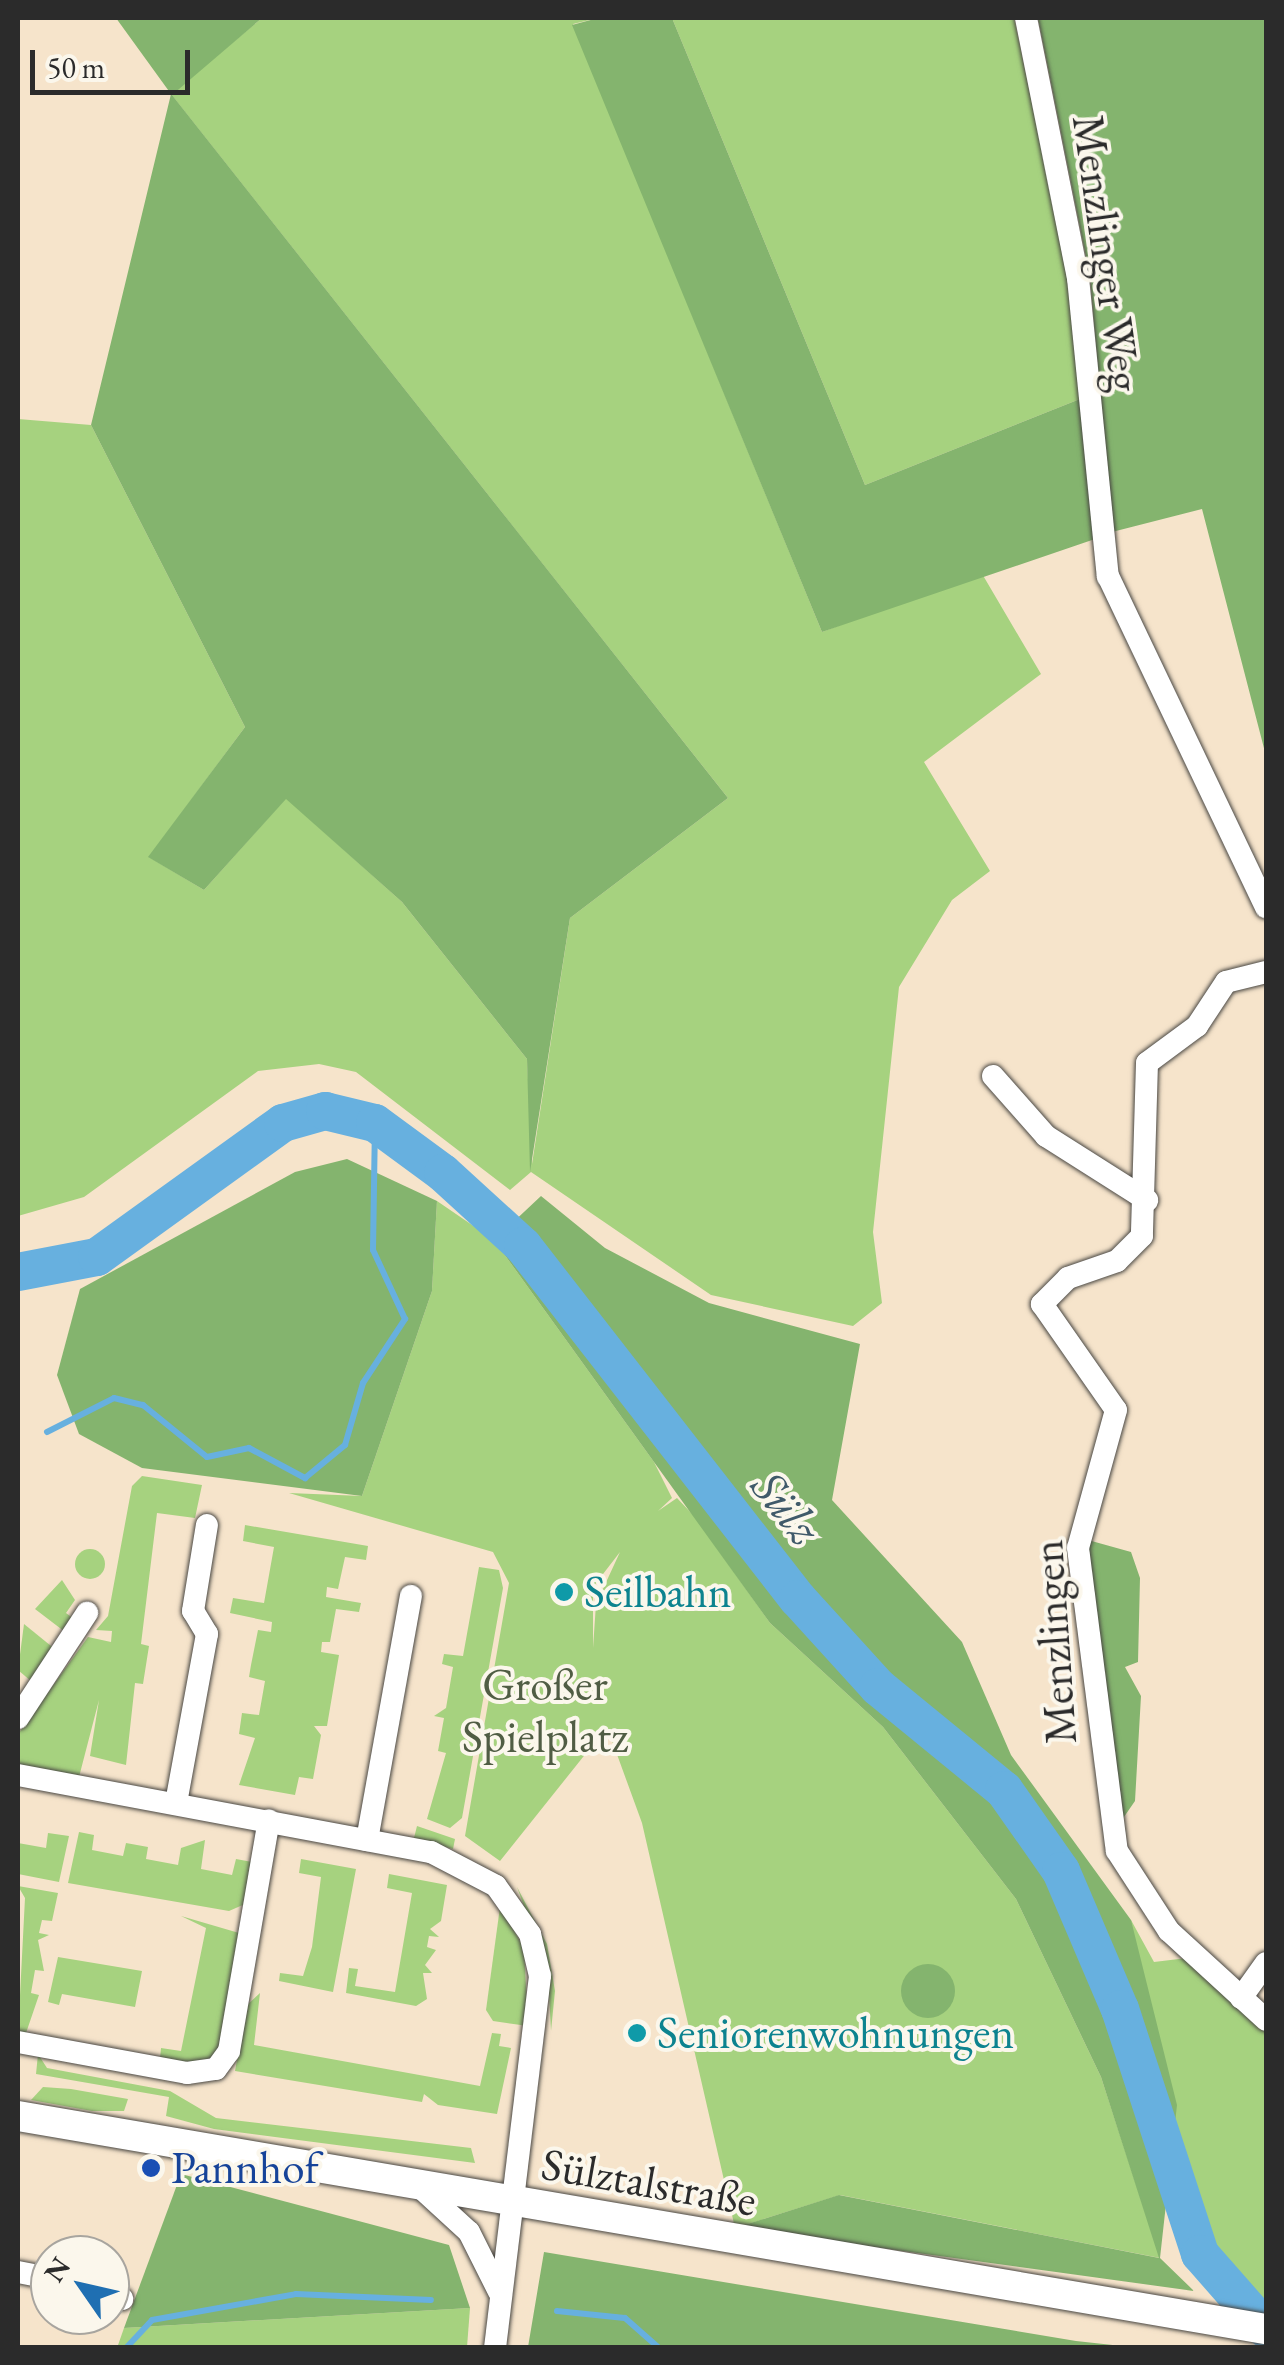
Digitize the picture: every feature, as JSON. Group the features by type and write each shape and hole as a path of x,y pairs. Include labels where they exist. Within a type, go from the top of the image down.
{"main road":[{"name":"Sülztalstraße","path":"18,2116 423,2190 1266,2329"}],"street":[{"name":"Menzlinger Weg","path":"1026,18 1078,278 1098,502 1120,609 1266,907"},
{"name":"Menzlingen","path":"1266,972 1226,982 1197,1026 1142,1072 1148,1200 1131,1252 1068,1278 1042,1304 1116,1410 1078,1548 1114,1840 1159,1919 1266,2020"},
{"path":"993,1076 1046,1136 1148,1200"},
{"path":"176,1803 207,1634 193,1611 208,1524"},
{"path":"367,1840 411,1596"},
{"path":"18,1718 87,1612"},
{"path":"18,1775 367,1840 472,1868 530,1934 540,2005 495,2348"},
{"path":"18,2042 206,2072 228,2051 269,1820"},
{"path":"1241,1998 1266,1963"},
{"path":"423,2190 469,2232 500,2295"}],"green space":[{"path":"116,18 262,18 172,95 728,798 570,918 530,1172 527,1059 402,902 286,799 204,890 148,857 245,727 91,425 171,94"},
{"path":"262,18 598,18 573,24 822,632 981,572 1041,674 924,762 990,871 952,900 899,987 873,1232 882,1303 853,1326 711,1295 531,1172 510,1190 356,1072 319,1064 258,1071 84,1197 18,1216 18,419 91,425 245,727 149,857 204,890 286,798 402,902 527,1059 532,1164 570,918 728,798 171,94"},
{"path":"598,18 672,18 865,485 1080,399 1095,539 822,632 572,25"},
{"path":"672,18 1014,18 1069,278 1080,399 865,485"},
{"path":"1038,18 1266,18 1266,756 1202,509 1112,532 1090,277"},
{"path":"347,1159 437,1201 432,1291 362,1496 142,1468 79,1434 57,1375 80,1289 295,1172"},
{"path":"541,1196 605,1248 709,1303 860,1344 832,1500 962,1642 1011,1755 1131,1920 1177,2105 1160,2258 1194,2291 735,2228 839,2195 1159,2258 1101,2077 1016,1899 883,1727 770,1623 494,1240"},
{"name":"Großer Spielplatz","path":"437,1201 494,1240 654,1462 672,1498 658,1511 677,1498 694,1516 770,1623 883,1727 1016,1899 1101,2077 1160,2258 840,2195 735,2228 642,1823 607,1727 500,1861 465,1836 509,1583 493,1552 289,1493 362,1496 432,1291","holes":["620,1552 596,1604 593,1648 593,1587"]},
{"path":"142,1476 202,1485 195,1518 157,1513 141,1644 149,1646 143,1684 135,1683 126,1765 90,1756 99,1700 79,1777 18,1765 18,1734 88,1637 111,1642 112,1631 96,1630 108,1616 132,1486"},
{"path":"245,1525 368,1546 366,1560 345,1557 338,1589 327,1587 326,1597 361,1603 359,1612 336,1609 330,1642 322,1642 321,1652 339,1655 327,1726 314,1726 321,1735 313,1779 299,1777 295,1795 239,1785 255,1738 239,1734 242,1713 259,1715 265,1681 249,1677 258,1630 271,1632 272,1622 230,1613 233,1598 264,1603 274,1547 243,1541"},
{"path":"1088,1540 1131,1552 1140,1578 1138,1662 1125,1667 1141,1696 1135,1801 1117,1827"},
{"path":"90,1549 101,1553 105,1564 101,1575 90,1579 79,1575 75,1564 79,1553"},
{"path":"479,1567 499,1570 503,1588 462,1818 450,1828 427,1819 446,1753 438,1751 444,1718 434,1716 446,1708 453,1667 442,1664 444,1654 463,1656"},
{"path":"62,1580 75,1600 66,1613 78,1622 69,1635 35,1609"},
{"path":"24,1624 56,1650 32,1682 18,1670"},
{"path":"417,1826 455,1839 453,1849 414,1838"},
{"path":"79,1832 94,1835 92,1850 123,1856 126,1843 148,1847 146,1859 178,1865 181,1848 205,1840 201,1869 232,1875 236,1859 252,1862 245,1904 229,1911 68,1883"},
{"path":"48,1833 69,1836 59,1882 18,1874 18,1843 46,1848"},
{"path":"301,1859 356,1869 333,1992 279,1981 280,1973 303,1976 312,1947 321,1877 299,1873"},
{"path":"389,1874 447,1885 441,1921 430,1929 439,1937 429,1936 427,1947 436,1950 425,1965 432,1973 423,1973 427,1999 416,2006 346,1993 349,1968 358,1969 355,1986 395,1992 412,1893 387,1888"},
{"path":"18,1886 58,1893 52,1921 42,1920 39,1933 49,1935 38,1940 44,1971 35,1970 31,1993 39,1995 25,2036 18,2034 25,1898"},
{"path":"517,1887 547,1944 555,1991 551,2031 548,1972"},
{"path":"500,1907 524,1948 528,2026 493,2021 486,2010"},
{"path":"181,1916 239,1933 220,2053 201,2064 160,2059 161,2048 181,2051 206,1928"},
{"path":"1131,1920 1154,1962 1187,1958 1266,2027 1266,2306 1230,2295 1107,1936"},
{"path":"58,1957 142,1971 135,2007 62,1994 59,2005 48,2002"},
{"path":"928,1964 947,1972 955,1991 947,2010 928,2018 909,2010 901,1991 909,1972"},
{"path":"260,1993 254,2045 480,2086 492,2033 501,2034 499,2046 511,2048 497,2114 438,2105 424,2094 422,2102 235,2071 247,2005"},
{"path":"38,2054 47,2068 170,2091 216,2118 471,2148 475,2163 214,2129 166,2116 169,2097 36,2074"},
{"path":"43,2087 128,2099 124,2111 92,2111 31,2100"},
{"path":"181,2174 449,2245 470,2308 130,2328 130,2312"},
{"path":"544,2252 1076,2341 1131,2347 528,2347"},
{"path":"470,2308 467,2347 117,2348 122,2335 130,2335 130,2328"}],"waterway":[{"name":"Sülz","path":"18,1272 97,1257 283,1123 325,1111 375,1123 443,1173 523,1246 798,1599 878,1687 1004,1790 1061,1871 1120,2009 1200,2254 1266,2329"},
{"path":"47,1432 114,1398 143,1405 207,1457 249,1448 305,1478 345,1445 363,1383 405,1319 373,1250 375,1123"},
{"path":"126,2348 152,2320 296,2294 431,2300"},
{"path":"557,2311 625,2318 659,2348"}],"place":[{"name":"Seilbahn","path":"564,1592"},
{"name":"Seniorenwohnungen","path":"637,2033"},
{"name":"Pannhof","path":"151,2168"}]}
